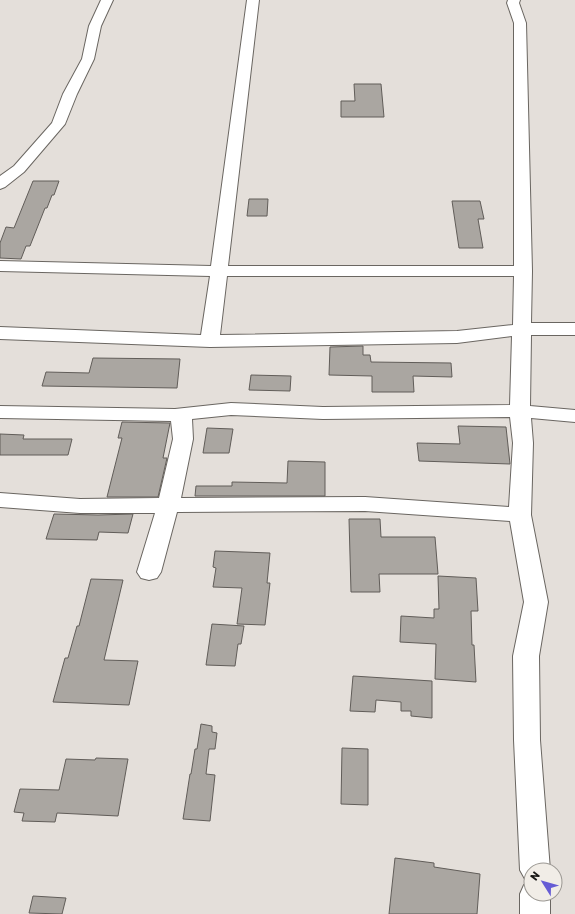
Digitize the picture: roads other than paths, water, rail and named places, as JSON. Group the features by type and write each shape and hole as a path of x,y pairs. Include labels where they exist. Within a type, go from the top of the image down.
{"street":[{"path":"0,184 19,169 58,124 65,110 70,94 88,59 95,26 107,0"},
{"path":"210,341 254,0"},
{"path":"514,0 513,3 520,23 523,271 520,411 523,443 520,515 536,602 526,656 527,740 535,862"},
{"path":"0,266 219,271 523,271"},
{"path":"0,333 210,341 457,337 522,329 575,329"},
{"path":"0,412 181,414 231,409 323,413 520,411 575,416"},
{"path":"149,572 168,506 183,439 181,414"},
{"path":"0,500 80,506 365,504 520,515"},
{"path":"535,902 535,914"}]}
